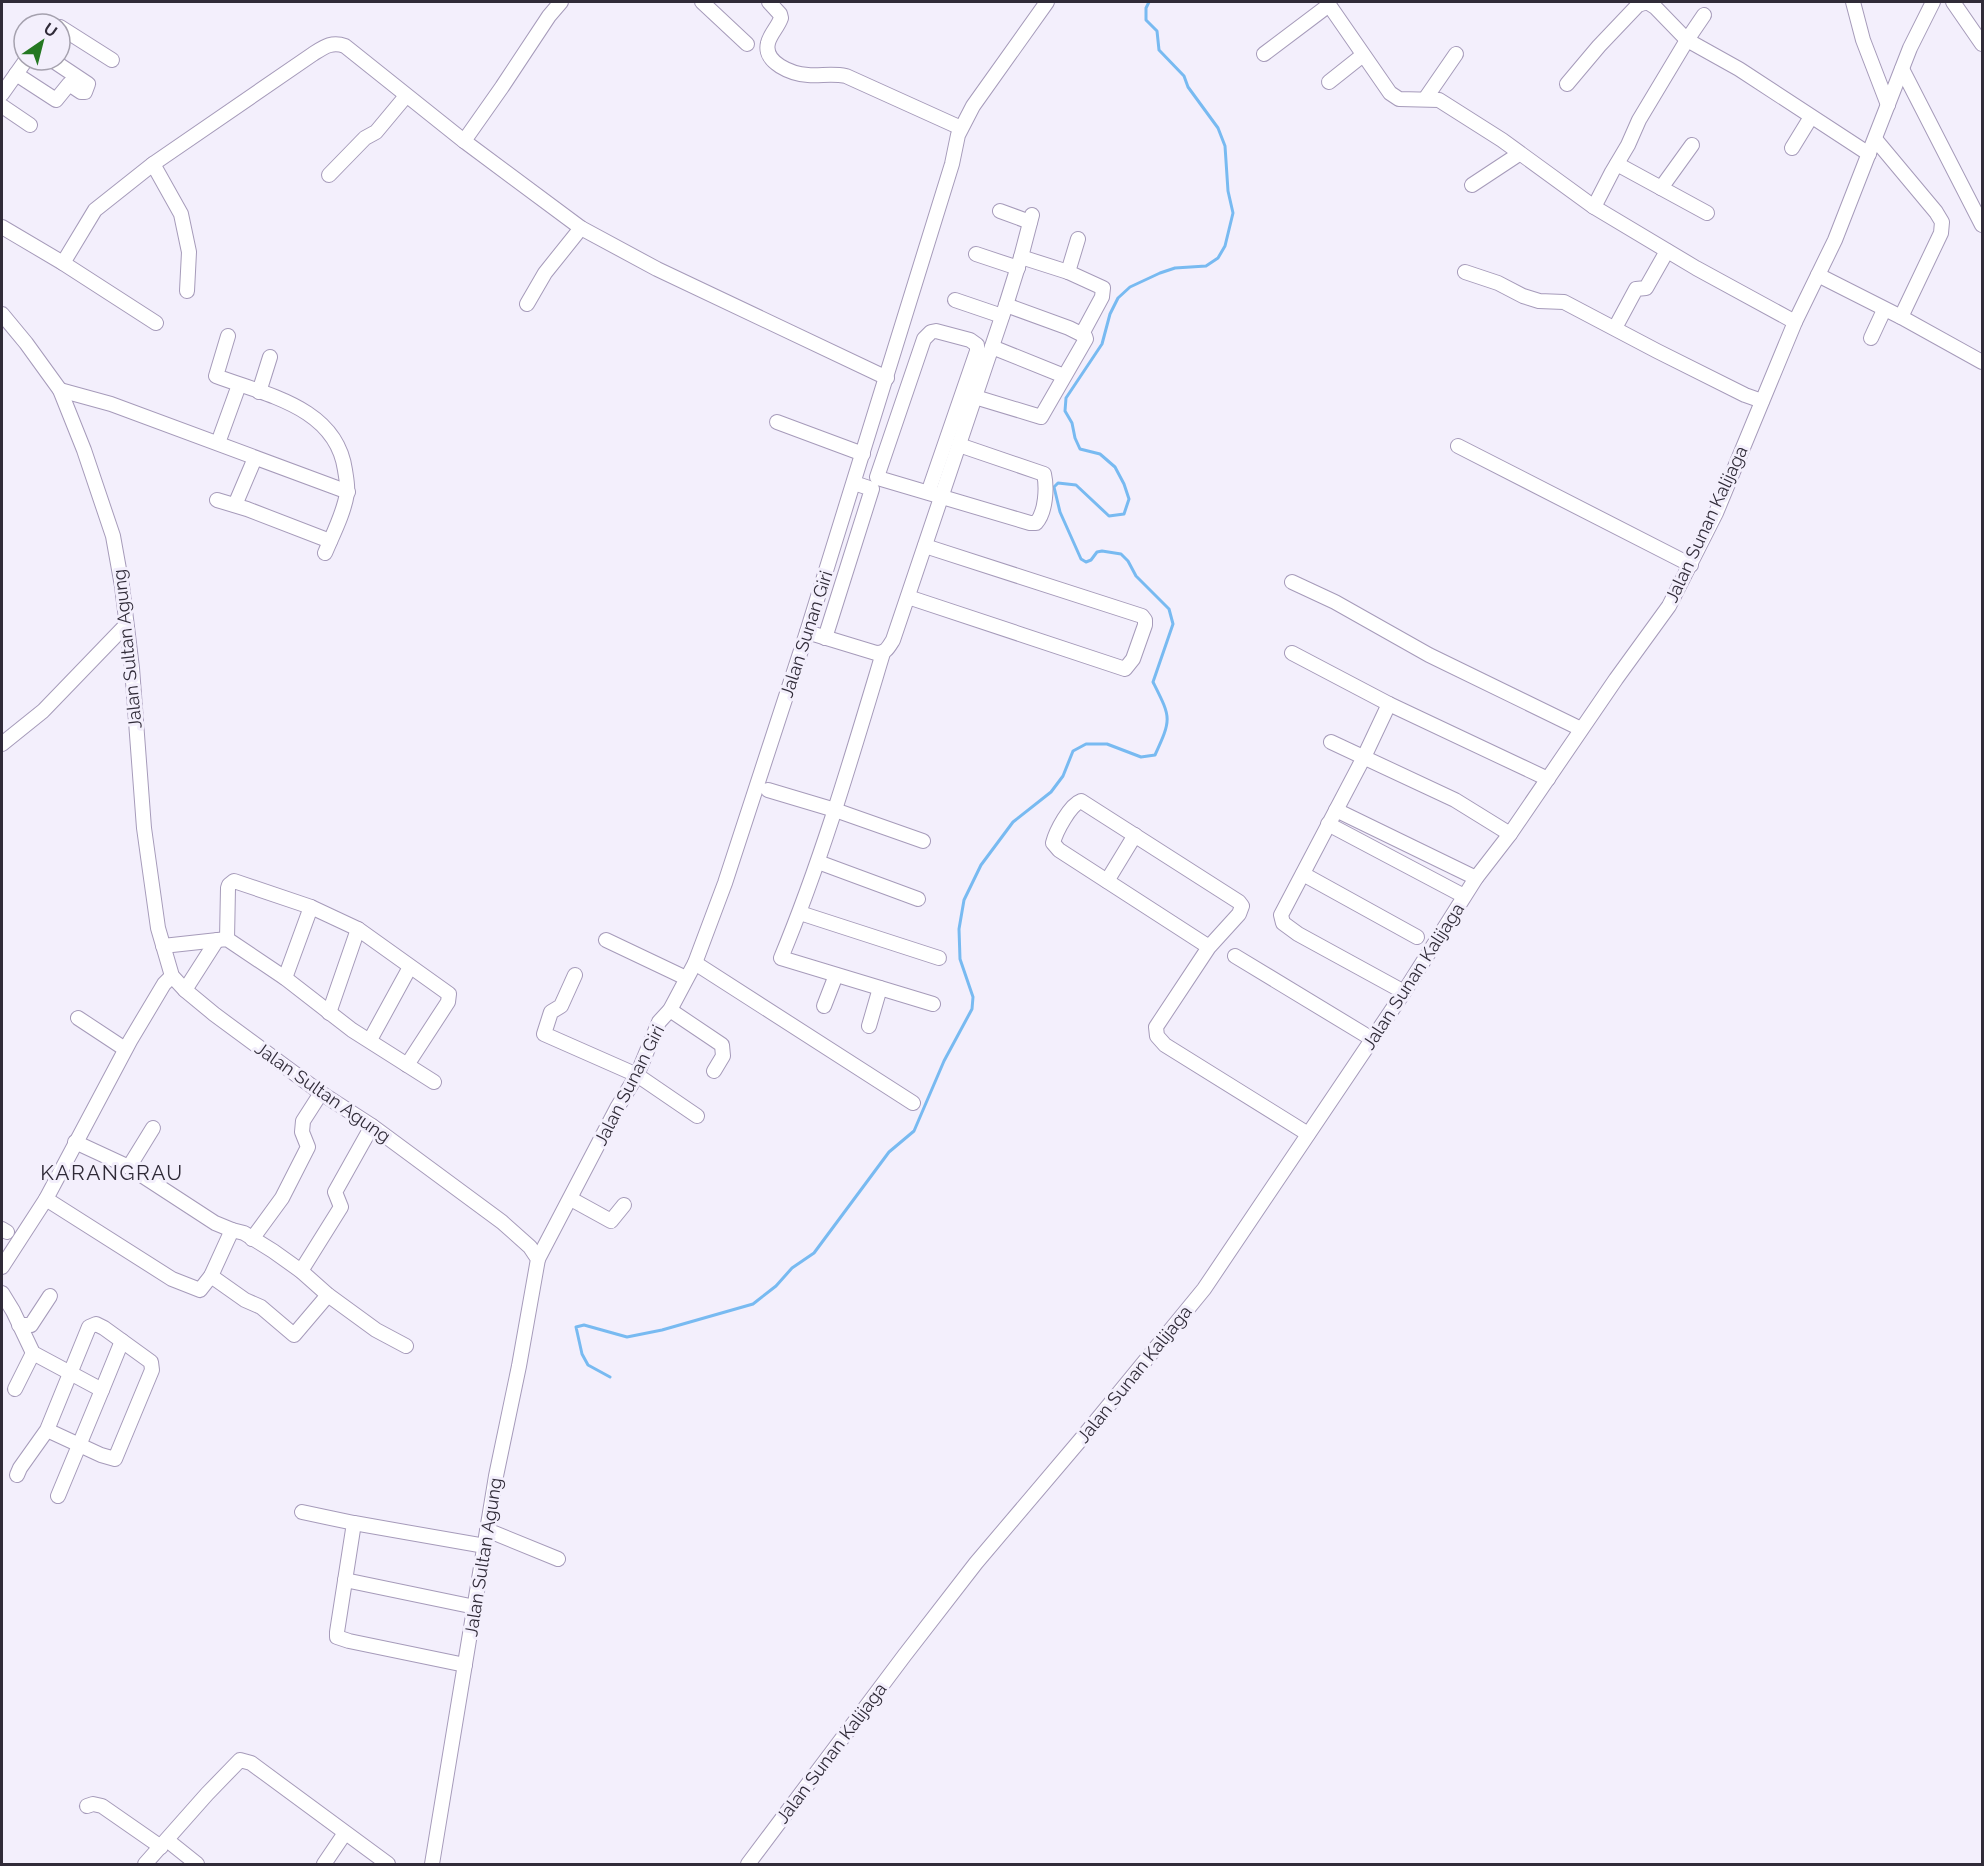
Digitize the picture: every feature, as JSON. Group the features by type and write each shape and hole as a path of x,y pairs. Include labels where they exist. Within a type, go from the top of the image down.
{"street":[{"path":"464,141 549,16 561,2"},
{"path":"702,2 747,44"},
{"path":"769,2 781,18 771,35 767,52 778,65 807,75 835,73 846,76 961,128"},
{"name":"Jalan Sunan Giri","path":"538,1259 550,1232 571,1199 617,1108 637,1075 659,1022 670,1010 695,963 725,883 807,632 952,165 958,135 973,106 1047,2"},
{"path":"1567,84 1638,5 1647,2 1655,7 1687,40 1739,69 1869,154"},
{"path":"1853,2 1863,40 1888,105"},
{"name":"Jalan Sunan Kalijaga","path":"748,1864 976,1563 1204,1289 1404,992 1476,878 1510,834 1581,729 1669,606 1716,513 1795,322 1835,240 1902,69 1933,2"},
{"path":"1953,2 1983,44"},
{"path":"1264,54 1328,3 1390,93 1399,99 1439,100 1502,140 1594,207 1667,251 1795,322"},
{"path":"1594,207 1628,146 1639,120 1704,15"},
{"path":"72,35 112,60"},
{"path":"63,263 95,210 153,164 312,54 333,43 345,46 464,141 581,228 667,274 887,378"},
{"path":"1425,99 1456,54"},
{"path":"1329,81 1363,55"},
{"path":"1902,69 1983,225"},
{"path":"2,94 16,74 56,100 69,84 85,92 88,84 70,72"},
{"path":"329,174 365,138 376,132 406,96"},
{"path":"2,106 30,125"},
{"path":"1792,148 1811,117"},
{"path":"1875,139 1942,222 1941,233 1901,317"},
{"path":"1661,188 1692,144"},
{"path":"1473,185 1519,154"},
{"path":"153,164 181,214 189,252 188,291"},
{"path":"1617,164 1707,213"},
{"path":"935,494 959,445 1019,263 1031,219 1000,211"},
{"path":"2,227 156,323"},
{"path":"527,304 541,280 581,228"},
{"path":"1068,272 1078,239"},
{"path":"1615,328 1636,289 1646,288 1667,251"},
{"path":"976,254 1068,272 1103,288 1102,297 1082,334"},
{"path":"1465,272 1498,283 1531,299 1564,302 1745,395 1762,401"},
{"path":"1818,275 1983,362"},
{"path":"955,300 1004,310 1082,334 1086,339 1041,417 975,397"},
{"path":"1871,338 1884,310"},
{"name":"Jalan Sultan Agung","path":"2,314 60,390 84,450 113,536 132,668 144,828 158,928 172,976 185,990 321,1093 372,1126 502,1222 530,1247 538,1259 496,1476 432,1864"},
{"path":"933,1004 781,958 818,862 883,653 893,640 925,546 935,494 977,351 975,342 936,331 931,332 924,339 877,477 935,494 1030,523 1036,523 1041,516 1044,474 959,445"},
{"path":"217,500 235,505 328,547 348,492 344,459 333,436 321,422 303,409 216,376 228,336"},
{"path":"992,347 1064,376"},
{"path":"258,392 270,357"},
{"path":"218,443 239,384"},
{"path":"60,390 111,404 348,492"},
{"path":"777,422 863,453"},
{"path":"1458,446 1691,565"},
{"path":"235,505 255,458"},
{"path":"825,638 872,489 854,483"},
{"path":"908,597 1125,669 1133,659 1142,633 1145,620 1142,616 925,546"},
{"path":"1292,582 1335,602 1429,655 1581,729"},
{"path":"2,744 43,711 126,625"},
{"path":"807,632 860,649 883,653"},
{"path":"1292,653 1389,704 1548,779"},
{"path":"1389,704 1364,757 1281,915 1283,923 1298,934 1404,992"},
{"path":"1331,742 1455,800 1510,834"},
{"path":"768,790 835,810 923,841"},
{"path":"1209,947 1059,850 1053,843 1055,835 1075,804 1081,801 1242,906 1239,914 1209,947 1156,1027 1157,1036 1165,1045 1308,1134"},
{"path":"1336,810 1476,878"},
{"path":"1328,824 1464,896"},
{"path":"1371,847 1379,831"},
{"path":"1107,881 1135,836"},
{"path":"1411,868 1419,851"},
{"path":"818,862 918,899"},
{"path":"1303,874 1417,937"},
{"path":"185,990 222,939 228,888 234,881 310,907 358,929 449,994 448,1002 407,1065"},
{"path":"285,978 310,907"},
{"path":"800,913 939,958"},
{"path":"329,1013 358,929"},
{"path":"163,946 222,939 285,978 329,1013 434,1082"},
{"path":"606,940 686,978"},
{"path":"1235,956 1372,1040"},
{"path":"695,963 913,1103"},
{"path":"370,1041 410,966"},
{"path":"575,975 561,1006 551,1012 544,1034 637,1075 697,1116"},
{"path":"824,1006 836,975"},
{"path":"2,1267 10,1235 46,1199 125,1049 164,984 172,976"},
{"path":"869,1026 880,988"},
{"path":"670,1010 722,1045 723,1056 714,1071"},
{"path":"78,1018 125,1049"},
{"path":"252,1239 282,1198 308,1147 302,1132 303,1121 321,1093"},
{"path":"301,1271 342,1207 335,1192 372,1126"},
{"path":"129,1167 153,1128"},
{"path":"75,1142 129,1167 215,1223 244,1233 301,1271 328,1296 376,1330 406,1346"},
{"path":"46,1199 184,1284 200,1290 211,1276 232,1230"},
{"path":"571,1199 612,1221 624,1204"},
{"path":"211,1276 246,1300 261,1307 294,1335 328,1296"},
{"path":"2,1293 33,1353 102,1390"},
{"path":"19,1325 32,1325 50,1296"},
{"path":"17,1475 47,1430 89,1327 93,1324 104,1328 151,1362 152,1370 117,1458 101,1455 47,1430"},
{"path":"58,1496 122,1341"},
{"path":"15,1389 33,1353"},
{"path":"302,1512 485,1546"},
{"path":"354,1523 338,1637 465,1665"},
{"path":"487,1530 558,1559"},
{"path":"345,1580 475,1607"},
{"path":"145,1864 240,1760 251,1763 345,1833 370,1859 388,1864"},
{"path":"87,1806 93,1804 102,1806 197,1864"},
{"path":"324,1864 345,1833"}],"waterway":[{"path":"610,1377 588,1365 582,1354 576,1327 584,1325 627,1337 662,1330 753,1304 776,1286 792,1268 814,1253 889,1152 914,1131 944,1061 972,1009 973,997 960,959 959,929 964,900 981,865 1013,822 1051,792 1063,776 1073,751 1086,744 1107,744 1141,757 1155,755 1164,733 1167,725 1166,711 1153,682 1173,624 1169,609 1136,576 1128,561 1121,554 1102,551 1097,552 1091,560 1086,562 1081,559 1060,512 1054,487 1058,483 1076,485 1109,516 1124,514 1129,499 1124,484 1115,467 1100,454 1080,449 1072,423 1065,411 1066,398 1102,344 1110,314 1118,298 1130,287 1160,273 1175,268 1206,266 1218,258 1225,246 1233,213 1228,191 1225,146 1218,128 1188,87 1184,76 1159,50 1157,31 1146,20 1146,8 1149,2"}],"district":[{"name":"KARANGRAU","path":"112,1172"}]}
